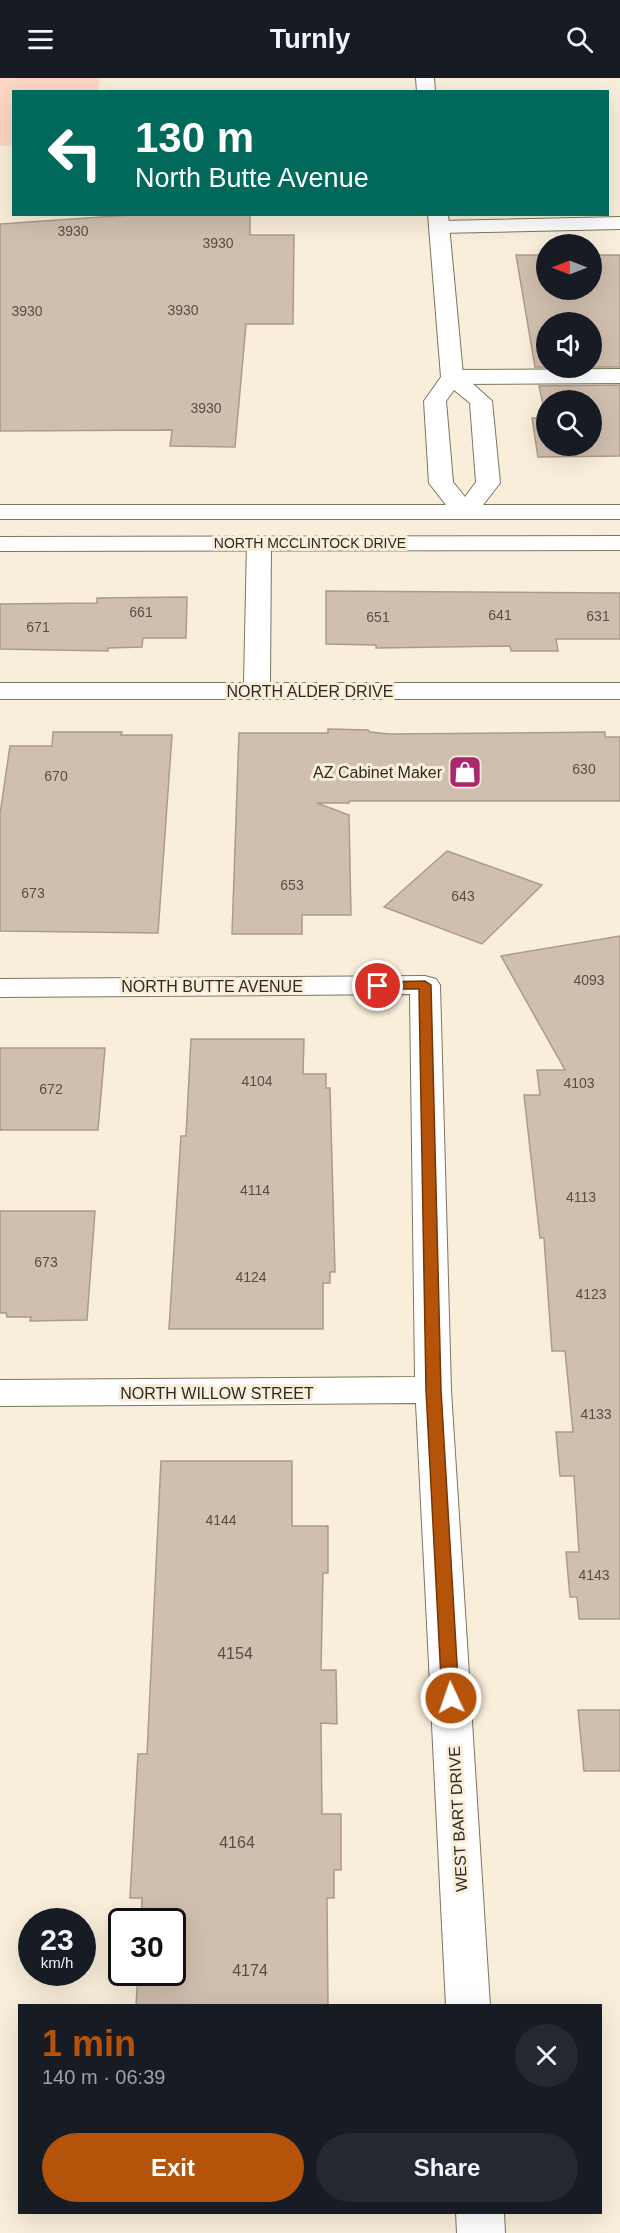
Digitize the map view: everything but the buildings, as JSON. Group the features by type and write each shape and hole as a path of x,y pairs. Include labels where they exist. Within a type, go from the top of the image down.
{"street":[{"path":"452,377 481,402 488,483 465,512 441,483 435,401 452,377 438,221 620,223"},
{"path":"452,377 620,376"},
{"name":"NORTH MCCLINTOCK DRIVE","path":"0,512 620,512"},
{"path":"257,691 260,543"},
{"name":"NORTH MCCLINTOCK DRIVE","path":"0,544 620,543"},
{"name":"NORTH ALDER DRIVE","path":"0,691 620,691"},
{"name":"NORTH BUTTE AVENUE","path":"0,988 425,985"},
{"name":"WEST BART DRIVE","path":"425,985 433,1390 468,2004"},
{"name":"NORTH WILLOW STREET","path":"0,1393 433,1390"},
{"path":"480,2214 481,2233"}],"shaded area":[{"path":"0,78 100,78 98,90 12,90 12,146 0,146"}],"place":[{"name":"AZ Cabinet Maker","path":"465,772"}],"route":[{"path":"378,986 425,985 433,1390 451,1698"}]}
